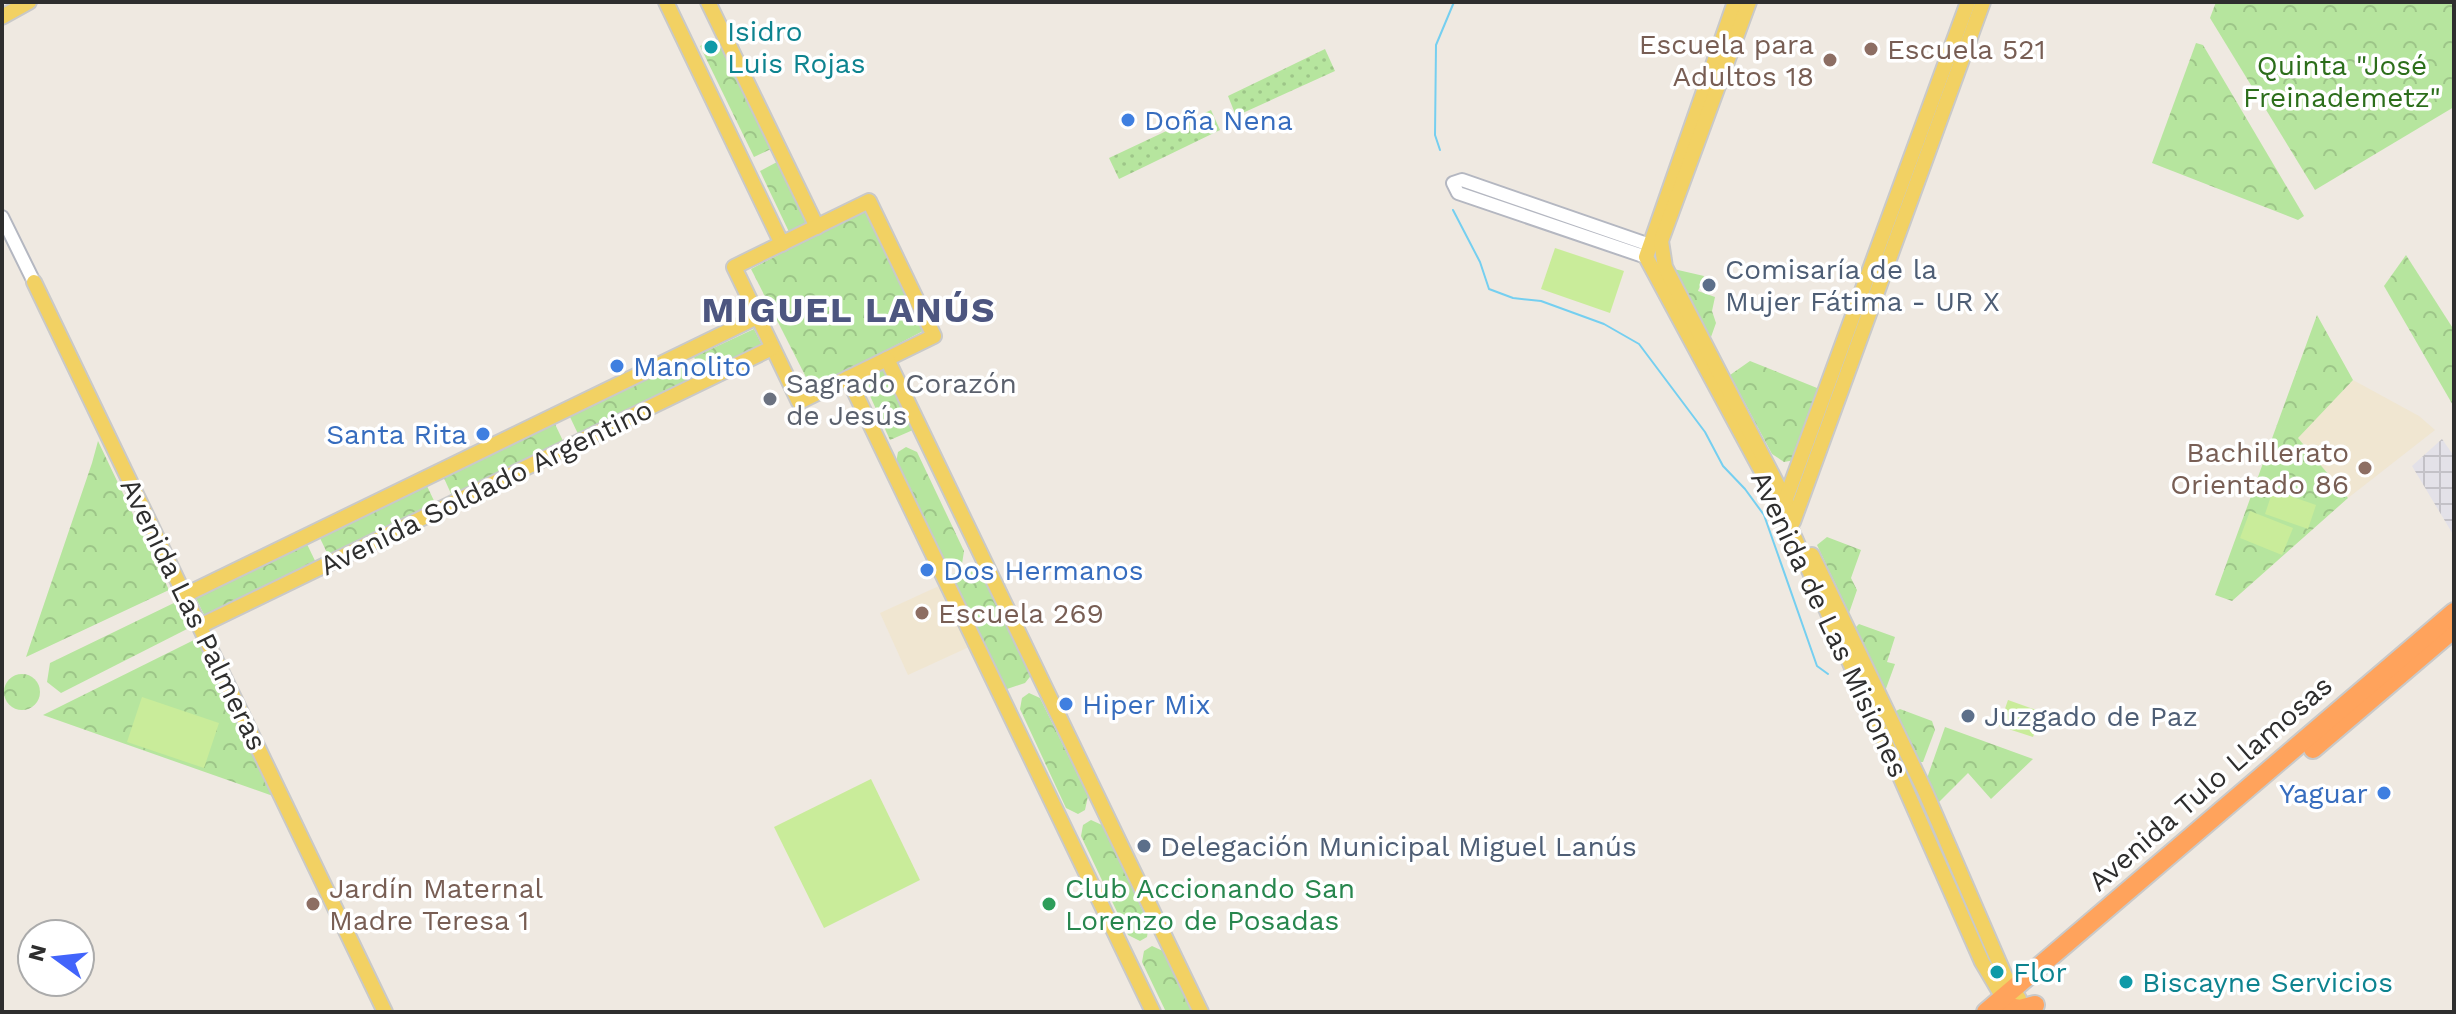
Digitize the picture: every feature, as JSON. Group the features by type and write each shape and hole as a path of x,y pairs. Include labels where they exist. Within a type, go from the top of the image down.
{"highway":[{"name":"Avenida Tulo Llamosas","path":"2013,1001 2454,612"},
{"path":"1986,1012 2013,1001 2454,629"}],"main road":[{"path":"2,17 29,2"},
{"path":"666,2 782,244"},
{"path":"708,2 817,227"},
{"path":"1735,2 1646,250 1663,255 1661,241 1749,2"},
{"path":"1784,503 1968,2"},
{"path":"1792,524 1983,2"},
{"path":"869,201 934,336 799,402 734,267 817,227 869,201"},
{"name":"Avenida de Las Misiones","path":"1646,250 1784,503"},
{"name":"Avenida de Las Misiones","path":"1663,255 1665,267 1922,785 2013,1001"},
{"name":"Avenida Las Palmeras","path":"34,282 385,1012"},
{"name":"Avenida Soldado Argentino","path":"185,595 757,317"},
{"name":"Avenida Soldado Argentino","path":"200,626 772,348"},
{"path":"887,359 1201,1012"},
{"path":"848,378 1153,1012"}],"street":[{"path":"1462,180 1646,250 1458,193 1453,183 1462,180"},
{"name":"Avenida Las Palmeras","path":"2,217 34,282"}],"shaded area":[{"path":"2353,380 2419,416 2435,430 2348,498 2297,437"},
{"path":"2442,439 2454,456 2454,536 2412,466"},
{"path":"941,585 969,647 908,675 880,613"}],"green space":[{"name":"Quinta \"José Freinademetz\"","path":"2216,2 2454,2 2454,107 2315,190 2210,18"},
{"path":"718,38 771,149 754,157 700,46"},
{"path":"2196,43 2203,45 2304,216 2298,220 2152,163"},
{"path":"1325,49 1335,71 1236,116 1228,96"},
{"path":"1211,110 1220,130 1119,179 1109,158"},
{"path":"777,162 808,225 790,234 760,171"},
{"path":"864,210 925,330 812,389 751,269"},
{"path":"1555,248 1624,271 1610,313 1541,289"},
{"path":"2406,255 2454,330 2454,407 2384,286"},
{"path":"1665,267 1704,276 1698,291 1715,297 1712,311 1716,323 1711,337"},
{"path":"2317,315 2353,380 2298,438 2348,498 2232,601 2215,595"},
{"path":"754,329 763,347 703,375 694,357"},
{"path":"1750,361 1822,390 1800,459 1784,462 1772,454 1730,375"},
{"path":"680,362 690,381 579,436 570,417"},
{"path":"883,365 913,430 890,440 861,376"},
{"path":"554,422 564,443 453,498 443,476"},
{"path":"98,441 169,590 26,657 92,463"},
{"path":"906,447 917,452 964,551 962,564 955,568 944,566 896,463 898,452"},
{"path":"426,484 437,507 330,559 319,536"},
{"path":"2273,490 2316,505 2308,529 2265,514"},
{"path":"2250,511 2293,528 2282,555 2240,538"},
{"path":"1827,537 1861,550 1851,578 1857,590 1849,613 1817,545"},
{"path":"306,542 318,567 207,621 195,596"},
{"path":"974,565 980,568 1033,673 1025,683 1007,689 1001,684 950,580 951,575"},
{"path":"178,601 190,612 191,627 61,693 47,682 50,663"},
{"path":"1859,624 1895,637 1887,662 1895,664 1884,694 1855,628"},
{"path":"198,638 273,796 43,715"},
{"path":"22,674 35,679 40,692 35,705 22,710 9,705 4,692 9,679"},
{"path":"1029,693 1040,698 1088,796 1085,810 1078,814 1066,808 1020,709 1022,698"},
{"path":"142,697 219,723 204,768 127,742"},
{"path":"2008,700 2042,712 2033,737 1999,726"},
{"path":"1900,709 1932,721 1935,730 1923,762 1916,762 1894,712"},
{"path":"1945,727 2033,759 1991,799 1968,773 1937,804 1925,784"},
{"path":"871,779 920,880 824,928 774,827"},
{"path":"1091,820 1102,825 1149,924 1147,937 1140,941 1128,935 1081,836 1083,825"},
{"path":"1152,946 1163,951 1192,1012 1166,1012 1142,962 1144,951"}],"waterway":[{"path":"1440,150 1435,135 1436,45 1454,2"},
{"path":"1453,210 1480,262 1489,289 1513,298 1541,301 1604,324 1639,344 1705,432 1723,466 1764,515 1817,666 1828,674"}],"place":[{"name":"Isidro Luis Rojas","path":"711,47"},
{"name":"Escuela 521","path":"1871,49"},
{"name":"Escuela para Adultos 18","path":"1830,60"},
{"name":"Doña Nena","path":"1128,120"},
{"name":"Comisaría de la Mujer Fátima - UR X","path":"1709,285"},
{"name":"Manolito","path":"617,366"},
{"name":"Sagrado Corazón de Jesús","path":"770,399"},
{"name":"Santa Rita","path":"483,434"},
{"name":"Bachillerato Orientado 86","path":"2365,468"},
{"name":"Dos Hermanos","path":"927,570"},
{"name":"Escuela 269","path":"922,613"},
{"name":"Hiper Mix","path":"1066,704"},
{"name":"Juzgado de Paz","path":"1968,716"},
{"name":"Yaguar","path":"2384,793"},
{"name":"Delegación Municipal Miguel Lanús","path":"1144,846"},
{"name":"Jardín Maternal Madre Teresa 1","path":"313,904"},
{"name":"Club Accionando San Lorenzo de Posadas","path":"1049,904"},
{"name":"Flor","path":"1997,972"},
{"name":"Biscayne Servicios","path":"2126,982"}],"district":[{"name":"MIGUEL LANÚS","path":"849,309"}]}
